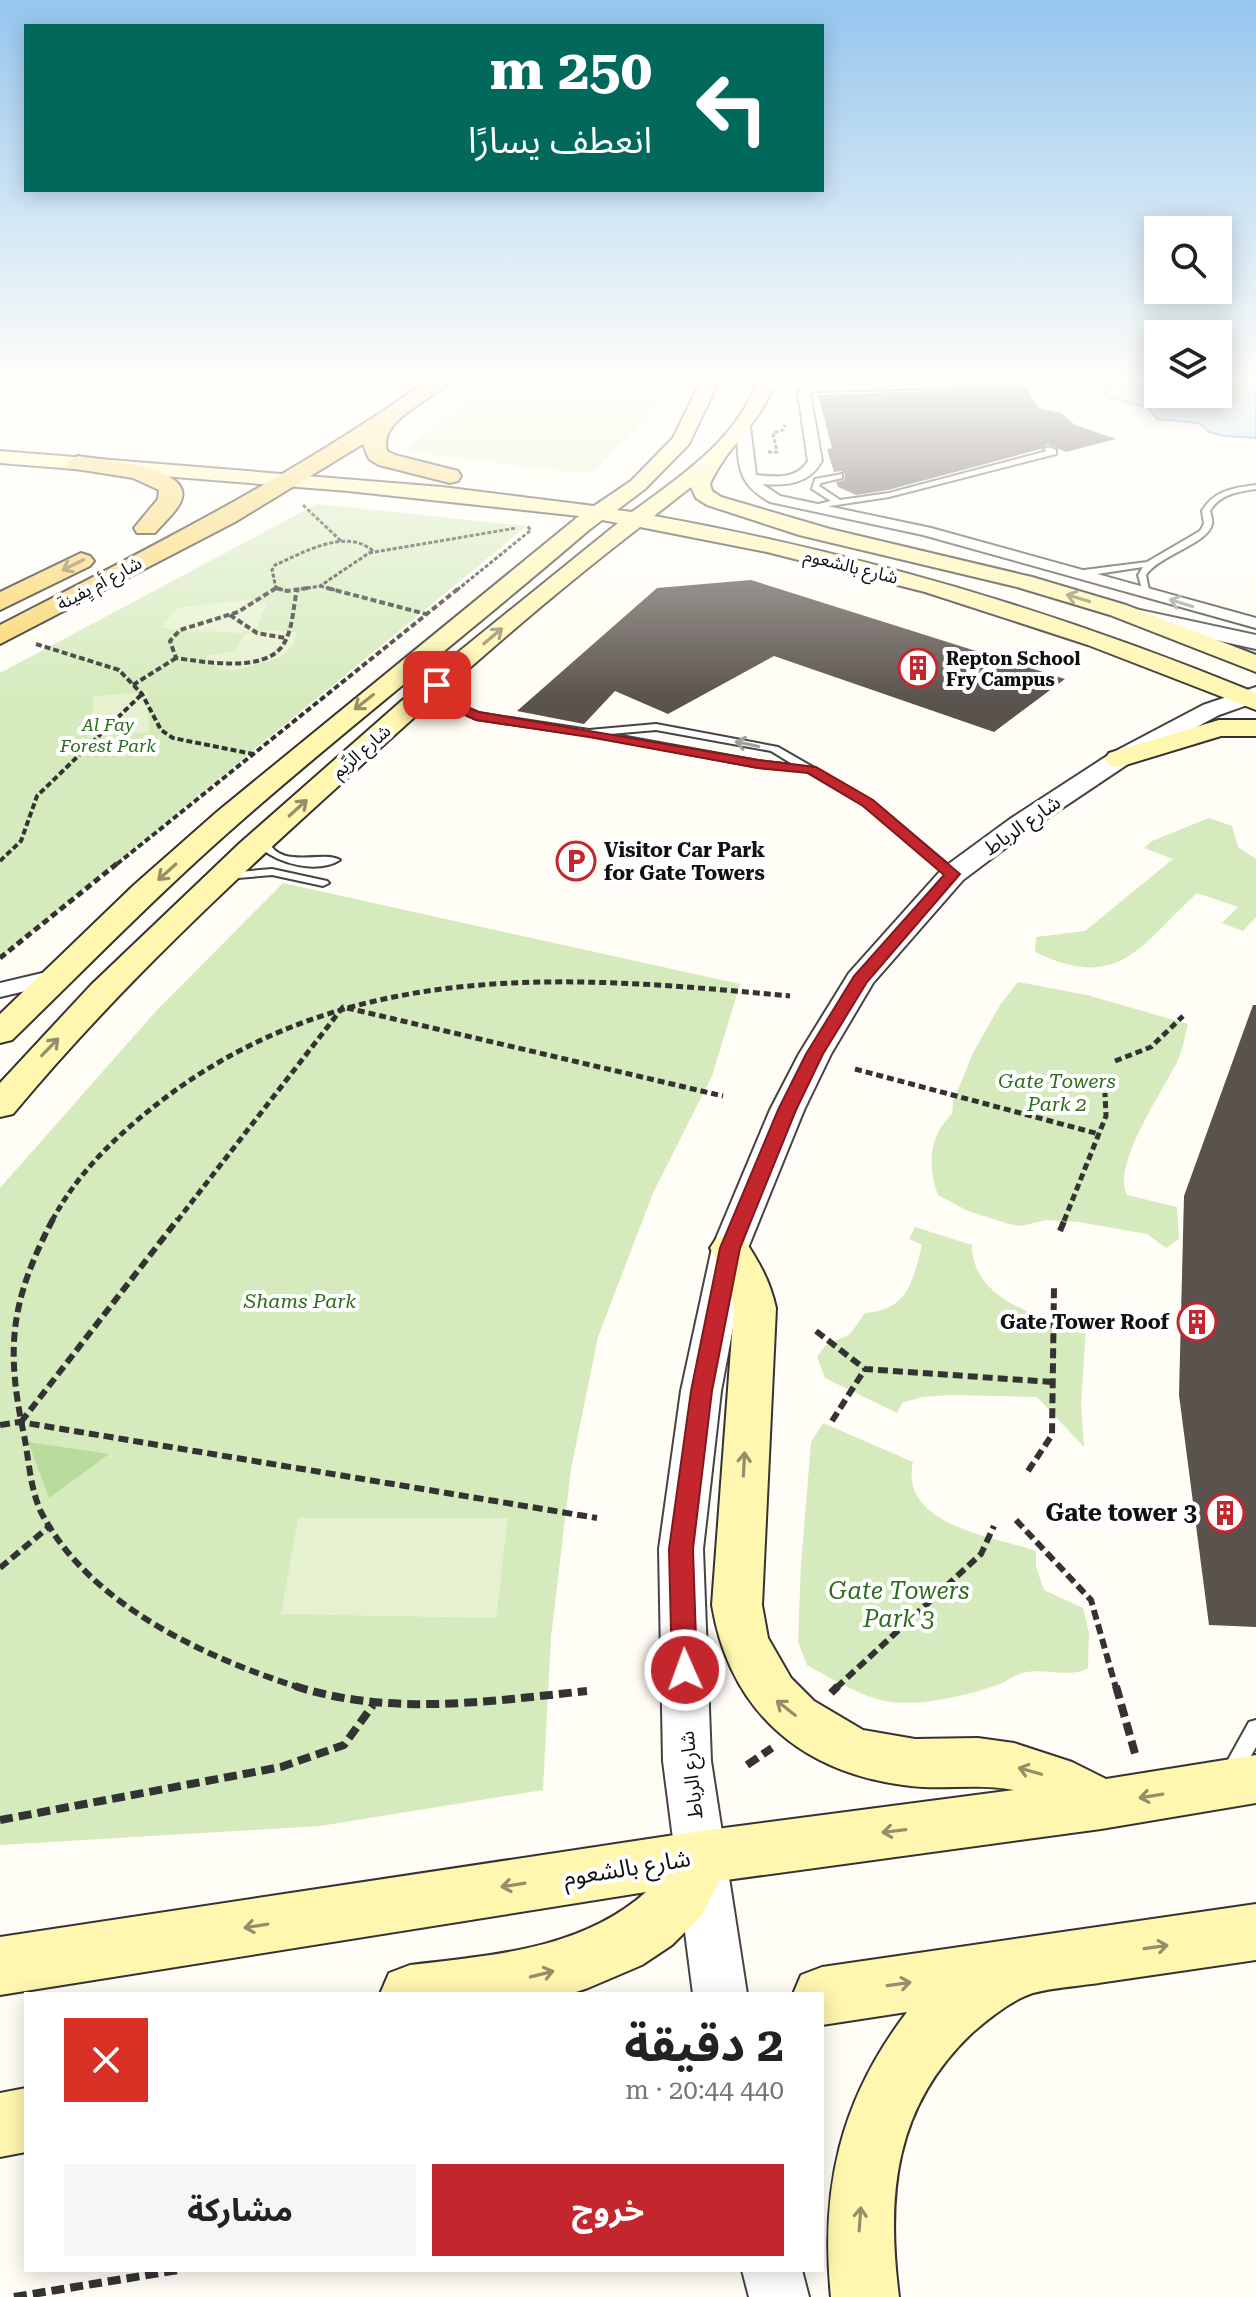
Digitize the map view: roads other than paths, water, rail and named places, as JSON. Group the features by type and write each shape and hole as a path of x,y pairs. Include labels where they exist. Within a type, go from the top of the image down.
{"main road":[{"path":"146,528 170,500 170,486"},
{"name":"شارع أم يِفينة","path":"0,602 221,486"},
{"name":"شارع بالشعوم","path":"283,486 475,497 599,513 639,506 792,552 917,582 1093,636 1254,694"},
{"name":"شارع أم يِفينة","path":"0,636 297,486"},
{"name":"شارع بالشعوم","path":"514,486 821,532 995,574 1118,610 1254,694"},
{"name":"شارع الرِّيم","path":"639,506 641,486"},
{"name":"شارع الرِّيم","path":"0,1106 44,1052 221,877 639,506 668,486"},
{"path":"701,486 703,494 714,501 821,532"},
{"path":"475,497 537,516 550,531 551,539 522,573"},
{"name":"شارع الرِّيم","path":"0,1033 55,977 228,817 359,706 599,513"},
{"path":"560,579 616,550 653,541 692,540 792,552"},
{"path":"730,1248 748,1277 755,1308 737,1605 738,1630 758,1678 775,1700 802,1721 823,1737 852,1751 916,1763 997,1763 1124,1800"},
{"name":"شارع بالشعوم","path":"0,1966 701,1857 1124,1800 1241,1781"},
{"path":"424,1992 533,1976 574,1965 614,1948 649,1926 680,1899 701,1857"},
{"path":"824,1996 1256,1932"},
{"path":"865,2297 859,2233 862,2188 871,2133 884,2102 905,2064 931,2031 960,2004 994,1981 1030,1965"},
{"path":"0,2125 24,2120"}],"street":[{"path":"756,486 762,493 810,507 926,531 1256,623"},
{"path":"1118,610 1256,642"},
{"name":"شارع الرباط","path":"720,1992 687,1761 681,1549 701,1391 730,1248 787,1110 815,1054 860,979 953,874 1019,825 1119,759 1206,712 1254,694"},
{"path":"0,990 55,977"},
{"path":"773,2272 779,2297"}],"lane":[{"path":"815,486 837,502"},
{"path":"810,507 889,495 923,486"},
{"path":"1084,573 1149,564 1203,533 1208,524 1206,511 1211,501 1229,492 1256,487"},
{"path":"1147,593 1142,575 1149,564"},
{"path":"437,685 450,704 476,716 758,764 811,769"},
{"path":"589,733 656,727 774,749 868,803 953,874"},
{"path":"263,839 263,845 270,852 286,860 334,860"},
{"path":"221,877 272,872 323,883"},
{"path":"1241,1781 1256,1728"}],"place":[{"name":"Repton School Fry Campus","path":"918,668"},
{"name":"Visitor Car Park for Gate Towers","path":"576,861"},
{"name":"Gate Tower Roof","path":"1197,1322"},
{"name":"Gate tower 3","path":"1225,1513"}],"park label":[{"name":"Al Fay Forest Park","path":"108,734"},
{"name":"Gate Towers Park 2","path":"1057,1092"},
{"name":"Shams Park","path":"300,1301"},
{"name":"Gate Towers Park 3","path":"899,1605"}]}
